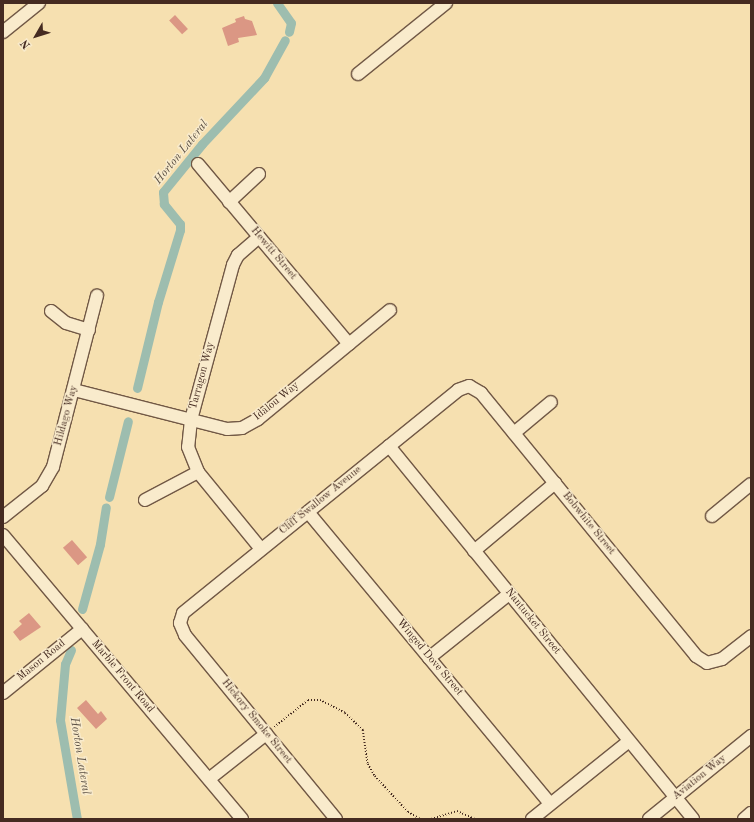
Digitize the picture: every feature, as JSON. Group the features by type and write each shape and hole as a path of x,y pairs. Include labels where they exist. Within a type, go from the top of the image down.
{"street":[{"path":"3,32 39,3"},
{"path":"358,74 446,3"},
{"name":"Hewitt Street","path":"198,164 349,344"},
{"path":"229,202 259,174"},
{"name":"Tarragon Way","path":"258,237 238,255 233,265 191,420 188,447 198,472 261,550"},
{"name":"Hildago Way","path":"3,517 48,477 74,390 97,296"},
{"name":"Idalou Way","path":"74,390 226,429 242,428 258,419 390,310"},
{"path":"51,311 66,323 88,330"},
{"name":"Bobwhite Street","path":"469,386 481,393 696,656 707,663 722,659 751,636"},
{"name":"Cliff Swallow Avenue","path":"180,623 183,613 458,390 469,386"},
{"path":"514,433 551,402"},
{"name":"Nantucket Street","path":"389,446 693,819"},
{"path":"145,500 198,472"},
{"path":"474,551 555,484"},
{"path":"712,516 751,484"},
{"name":"Winged Dove Street","path":"308,512 550,804"},
{"name":"Marble Front Road","path":"3,535 242,819"},
{"path":"429,658 509,594"},
{"name":"Hickory Smoke Street","path":"180,623 185,635 268,732 336,819"},
{"name":"Mason Road","path":"3,693 82,629"},
{"path":"209,779 268,732"},
{"name":"Aviation Way","path":"650,819 751,736"},
{"path":"532,819 629,741"}],"path":[{"path":"268,732 308,700 320,700 345,713 363,730 368,764 375,776 408,812 420,819"},
{"path":"431,819 457,811 475,819"}],"building":[{"path":"175,15 188,29 182,34 169,20"},
{"path":"244,16 245,19 252,21 257,35 238,38 239,42 228,46 222,28 236,22 235,19"},
{"path":"72,540 87,557 78,565 63,548"},
{"path":"29,613 41,627 20,641 13,632 22,624 19,621"},
{"path":"86,700 98,714 101,711 107,719 96,729 77,708"}],"waterway":[{"name":"Horton Lateral","path":"277,3 291,23 289,32"},
{"name":"Horton Lateral","path":"137,388 158,302 180,230 180,224 164,204 163,192 202,144 264,78 285,40"},
{"name":"Horton Lateral","path":"109,497 128,421"},
{"name":"Horton Lateral","path":"82,609 100,544 106,507"},
{"name":"Horton Lateral","path":"71,650 65,664 60,720 77,819"}]}
